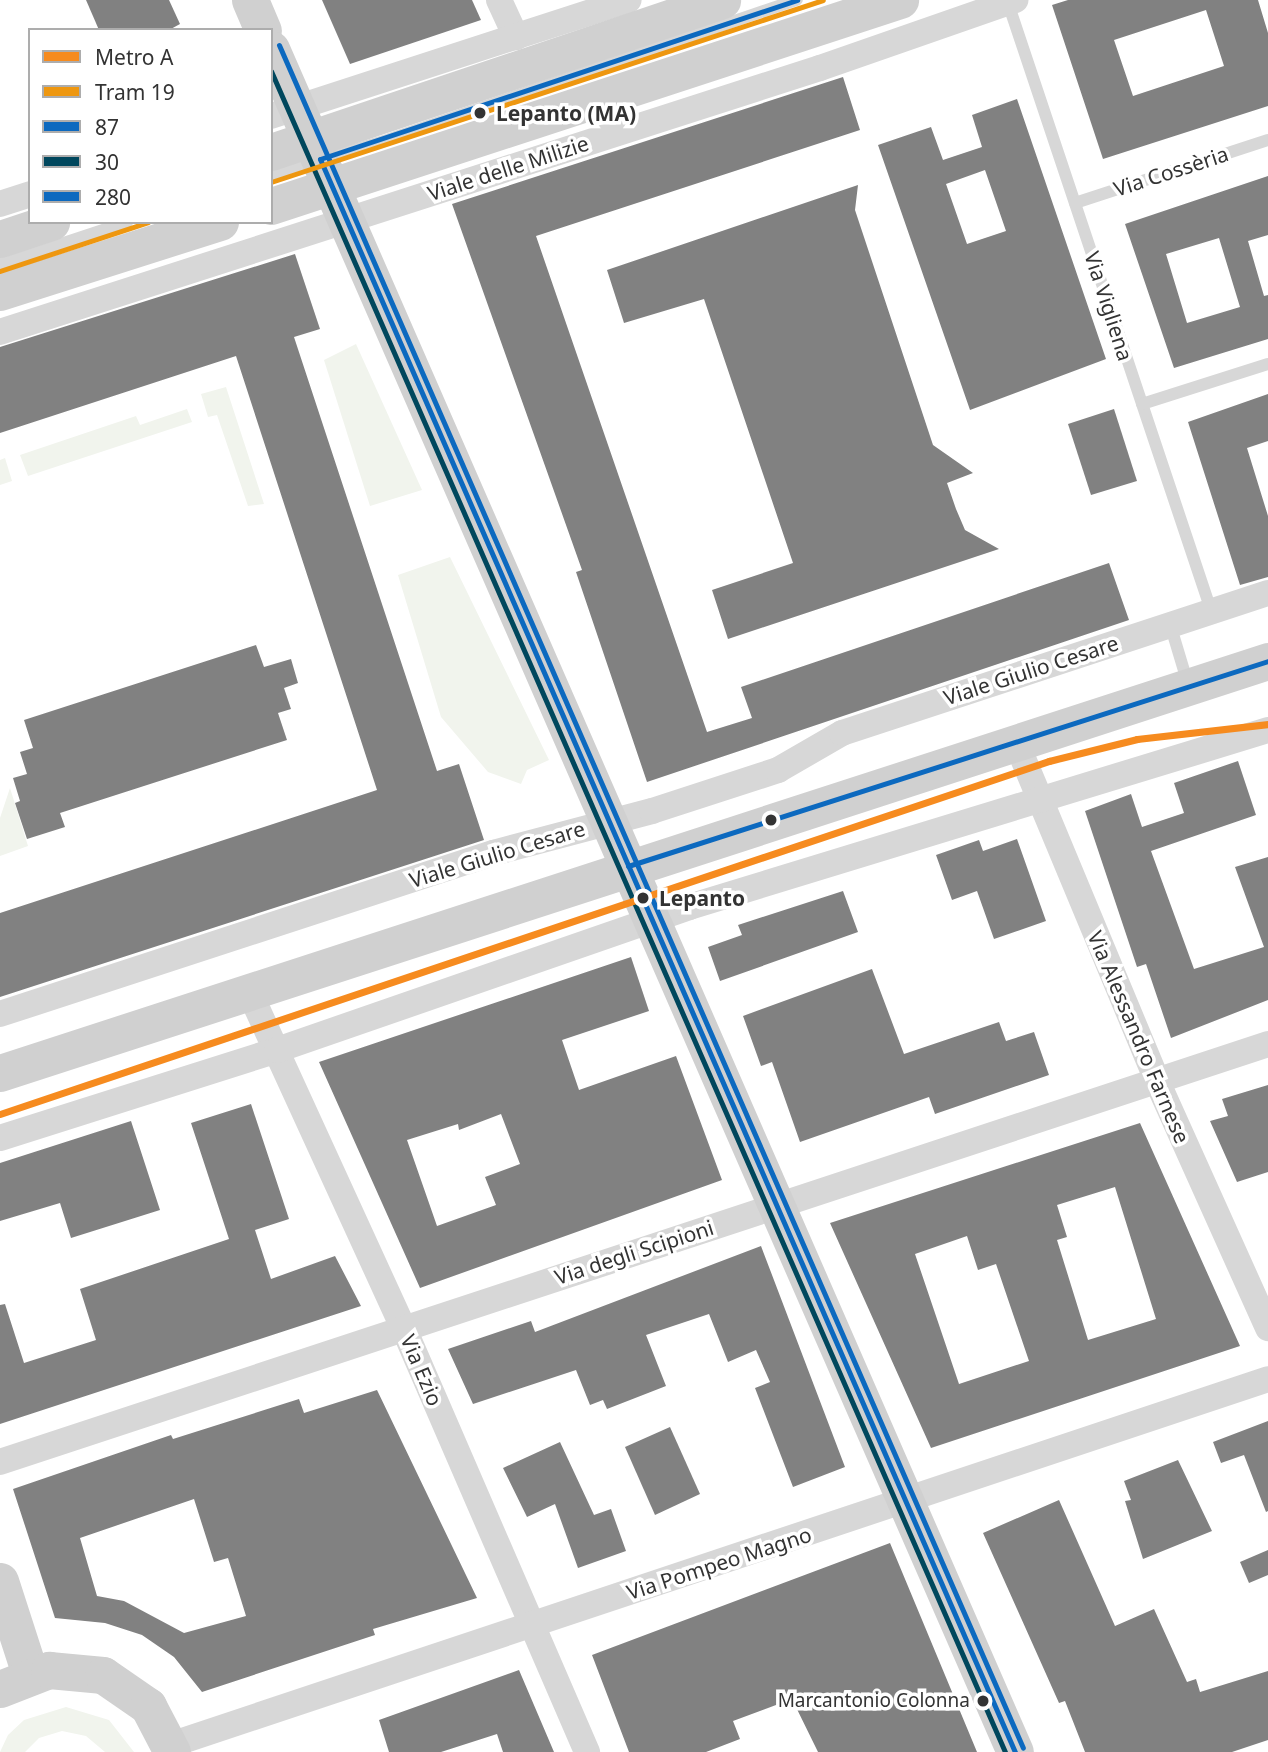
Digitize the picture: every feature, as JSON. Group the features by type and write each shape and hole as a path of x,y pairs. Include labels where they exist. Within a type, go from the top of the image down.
{"street":[{"path":"250,0 262,28"},
{"path":"499,0 516,37"},
{"name":"Viale delle Milizie","path":"273,202 306,142 516,37 629,0"},
{"name":"Viale delle Milizie","path":"306,142 722,0"},
{"name":"Viale delle Milizie","path":"273,151 900,0"},
{"name":"Viale delle Milizie","path":"0,332 1010,1"},
{"path":"273,54 306,142 346,220 1015,1752"},
{"path":"0,204 28,195"},
{"path":"0,239 45,224"},
{"path":"0,292 214,224"},
{"name":"Viale Giulio Cesare","path":"0,1014 493,853 778,770 842,733 1268,593"},
{"path":"0,1073 628,866 1017,744 1268,661"},
{"path":"0,1138 277,1050 650,919 1038,803 1268,730"},
{"name":"Via Alessandro Farnese","path":"1017,744 1038,803 1157,1082 1268,1328"},
{"name":"Via Ezio","path":"249,992 404,1329 587,1752"},
{"name":"Via degli Scipioni","path":"0,1462 1268,1044"},
{"name":"Via Pompeo Magno","path":"171,1748 1268,1379"},
{"path":"0,1581 15,1681 76,1669 116,1681 148,1706 171,1748"}],"lane":[{"name":"Viale delle Milizie","path":"273,172 306,142 797,0"},
{"name":"Via Vigliena","path":"1010,1 1211,610"},
{"name":"Via Cossèria","path":"1075,203 1268,140"},
{"path":"0,264 121,224"},
{"path":"1142,404 1268,364"},
{"path":"1170,624 1189,687"}],"shaded area":[{"path":"356,344 422,490 370,506 324,360"},
{"path":"226,387 264,504 248,506 217,415 208,417 201,394"},
{"path":"187,409 192,422 28,476 20,455 136,416 140,425"},
{"path":"5,458 12,481 0,485 0,460"},
{"path":"450,557 549,760 527,770 521,784 488,772 441,717 398,575"},
{"path":"10,788 28,846 0,856 0,818"},
{"path":"66,1707 109,1720 134,1752 105,1752 86,1736 62,1731 39,1738 25,1752 0,1752 8,1735 24,1720"}],"building":[{"path":"86,0 169,0 180,24 173,28 98,28"},
{"path":"322,0 472,0 481,20 350,64"},
{"path":"1068,0 1258,0 1268,33 1268,106 1103,159 1052,5","holes":["1206,10 1224,66 1133,96 1114,40"]},
{"path":"843,77 860,130 536,236 707,732 752,718 741,687 1109,563 1129,620 647,782 576,572 582,570 452,204"},
{"path":"1017,99 1106,359 970,410 878,145 931,127 943,160 982,147 972,115","holes":["985,170 1006,231 967,244 946,184"]},
{"path":"1268,176 1268,235 1248,241 1264,296 1268,295 1268,339 1174,368 1125,224","holes":["1219,238 1240,307 1187,323 1166,254"]},
{"path":"858,185 855,210 933,445 973,473 947,483 956,509 965,530 999,549 728,639 712,590 793,563 704,299 624,323 607,270"},
{"path":"295,254 320,329 294,337 437,771 459,764 484,840 0,997 0,913 377,790 236,356 0,433 0,347"},
{"path":"1268,394 1268,441 1247,448 1268,516 1268,577 1240,585 1188,422"},
{"path":"1114,409 1137,481 1091,495 1068,424"},
{"path":"256,645 264,667 291,659 298,683 284,688 291,709 278,713 287,740 60,813 65,827 27,839 15,803 20,801 13,778 27,774 20,752 33,748 24,720"},
{"path":"1238,761 1256,815 1151,851 1194,969 1264,947 1235,867 1268,857 1268,1000 1171,1038 1146,964 1137,967 1085,811 1131,794 1142,827 1184,813 1174,783"},
{"path":"1017,839 1046,921 994,939 977,891 952,900 936,855 979,840 983,851"},
{"path":"843,891 858,932 720,981 708,947 742,935 738,925"},
{"path":"631,957 649,1011 562,1040 579,1090 676,1056 722,1180 420,1288 319,1062","holes":["501,1114 520,1164 485,1177 496,1205 437,1226 407,1140 458,1124 459,1130"]},
{"path":"872,969 904,1054 999,1022 1006,1041 1034,1032 1049,1075 935,1114 929,1097 800,1142 772,1062 761,1066 743,1016"},
{"path":"1268,1085 1268,1172 1237,1182 1210,1121 1228,1116 1222,1099"},
{"path":"251,1104 289,1219 255,1230 271,1279 335,1256 361,1306 0,1424 0,1305 5,1304 24,1363 96,1340 80,1289 229,1239 191,1123"},
{"path":"131,1121 160,1210 71,1238 60,1203 0,1221 0,1163"},
{"path":"1140,1123 1240,1346 931,1448 830,1223","holes":["1115,1187 1156,1319 1088,1340 1057,1240 1067,1237 1057,1205","967,1236 978,1270 996,1264 1029,1361 959,1384 915,1254"]},
{"path":"761,1246 845,1467 793,1487 755,1388 770,1382 756,1350 728,1362 709,1314 646,1335 666,1386 607,1409 603,1400 590,1405 576,1370 473,1404 448,1349 531,1321 535,1332"},
{"path":"377,1390 477,1598 373,1629 375,1635 202,1692 174,1657 142,1635 105,1623 55,1618 13,1489 171,1435 173,1439 299,1399 304,1413","holes":["194,1499 214,1562 228,1558 246,1616 184,1633 124,1601 97,1596 80,1538"]},
{"path":"1268,1421 1266,1512 1244,1455 1221,1463 1213,1442"},
{"path":"670,1427 700,1494 655,1515 625,1447"},
{"path":"560,1442 594,1515 611,1509 626,1551 578,1568 555,1504 527,1517 503,1468"},
{"path":"1178,1460 1212,1531 1143,1559 1125,1501 1131,1500 1124,1481"},
{"path":"1059,1500 1115,1626 1154,1609 1187,1682 1196,1679 1200,1692 1268,1671 1268,1740 1232,1752 1085,1752 1065,1701 1059,1703 983,1533"},
{"path":"890,1543 977,1752 818,1752 792,1699 733,1721 740,1739 706,1752 629,1752 592,1655"},
{"path":"1268,1550 1268,1575 1249,1583 1240,1562"},
{"path":"519,1670 554,1752 503,1752 497,1734 441,1752 389,1752 379,1720"}],"metro line":[{"name":"A","path":"0,1114 1049,761 1137,739 1268,724"}],"tram line":[{"name":"19","path":"273,181 823,0"},
{"name":"19","path":"0,271 142,224"}],"transit line":[{"name":"87","path":"320,159 797,0"},
{"name":"280","path":"279,45 1023,1748"},
{"name":"30","path":"273,76 1005,1752"},
{"name":"87","path":"320,159 1015,1752"},
{"name":"87","path":"628,866 1268,661"}],"place":[{"name":"Lepanto (MA)","path":"480,113"},
{"name":"Lepanto","path":"643,898"},
{"name":"Marcantonio Colonna","path":"983,1701"}]}
